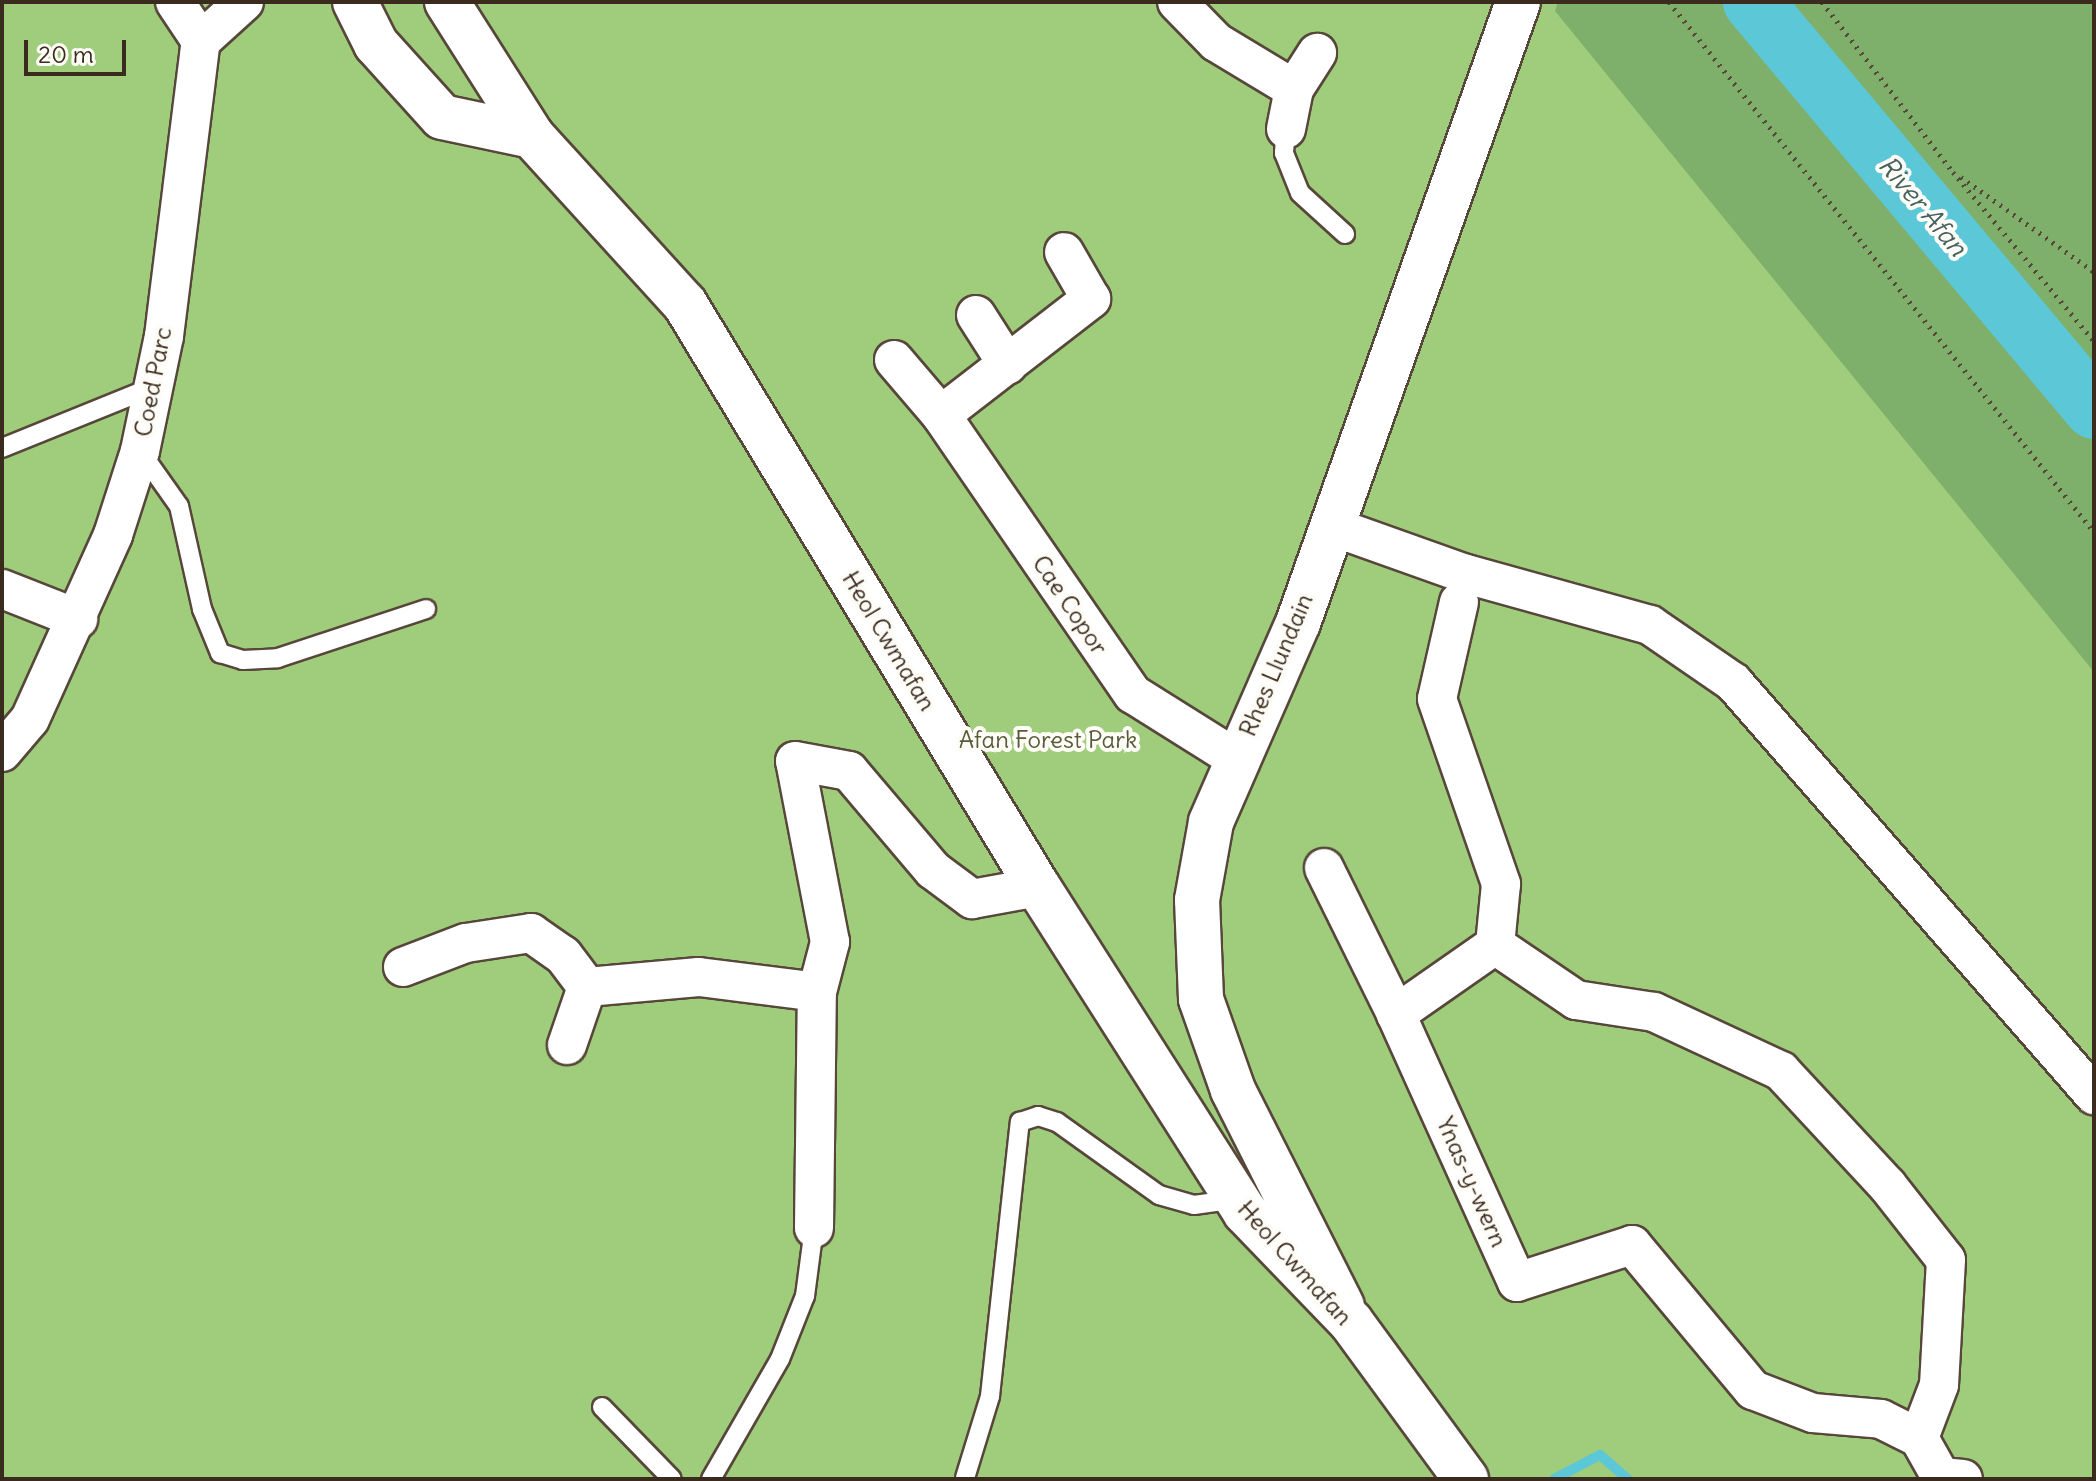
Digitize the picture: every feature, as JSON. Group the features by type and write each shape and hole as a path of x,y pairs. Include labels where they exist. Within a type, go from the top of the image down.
{"main road":[{"path":"355,2 376,44 442,117 532,136"},
{"name":"Heol Cwmafan","path":"447,2 532,136 685,304 1038,887 1237,1199 1351,1322 1466,1479"},
{"name":"Rhes Llundain","path":"1351,1322 1233,1090 1201,999 1197,900 1211,822 1235,758 1298,623 1518,2"}],"street":[{"path":"175,2 201,41 244,2"},
{"path":"1177,2 1216,42 1294,89"},
{"name":"Coed Parc","path":"2,752 30,719 78,619 113,535 140,451 153,387 201,41"},
{"path":"1286,129 1294,89 1317,53"},
{"path":"941,415 1091,299 1064,252"},
{"path":"976,315 1008,365"},
{"name":"Cae Copor","path":"894,360 941,415 1133,694 1235,758"},
{"path":"1331,526 1466,574 1650,625 1733,682 2094,1095"},
{"path":"2,589 78,619"},
{"path":"1324,868 1396,1014 1495,945 1501,884 1437,699 1459,602"},
{"path":"814,1228 817,992 830,942 795,761 849,771 933,870 972,899 1038,887"},
{"path":"403,967 466,943 531,933 563,955 587,987"},
{"path":"1495,945 1576,1000 1654,1012 1781,1071 1887,1185 1946,1260 1939,1385 1919,1438 1941,1477 1963,1479"},
{"path":"587,987 699,977 817,992"},
{"path":"567,1045 587,987"},
{"name":"Ynas-y-wern","path":"1396,1014 1517,1282 1632,1245 1753,1390 1813,1413 1881,1419 1919,1438"}],"lane":[{"path":"1286,129 1284,153 1300,193 1345,234"},
{"path":"2,448 153,387"},
{"path":"140,451 179,506 202,609 220,653 243,660 278,658 426,609"},
{"path":"965,1478 990,1396 1020,1122 1038,1116 1057,1122 1159,1195 1194,1205 1237,1199"},
{"path":"711,1479 780,1359 805,1296 814,1228"},
{"path":"602,1407 672,1479"}],"path":[{"path":"1669,2 2094,532"},
{"path":"1822,2 1953,172 2094,341"},
{"path":"1953,172 2094,272"}],"green space":[{"name":"Afan Forest Park","path":"2,2 2094,2 2094,1479 2,1479"},
{"path":"1558,2 2094,2 2094,672 1555,11"}],"waterway":[{"name":"River Afan","path":"1753,2 2094,409"},
{"path":"1554,1479 1600,1455 1628,1479"}]}
